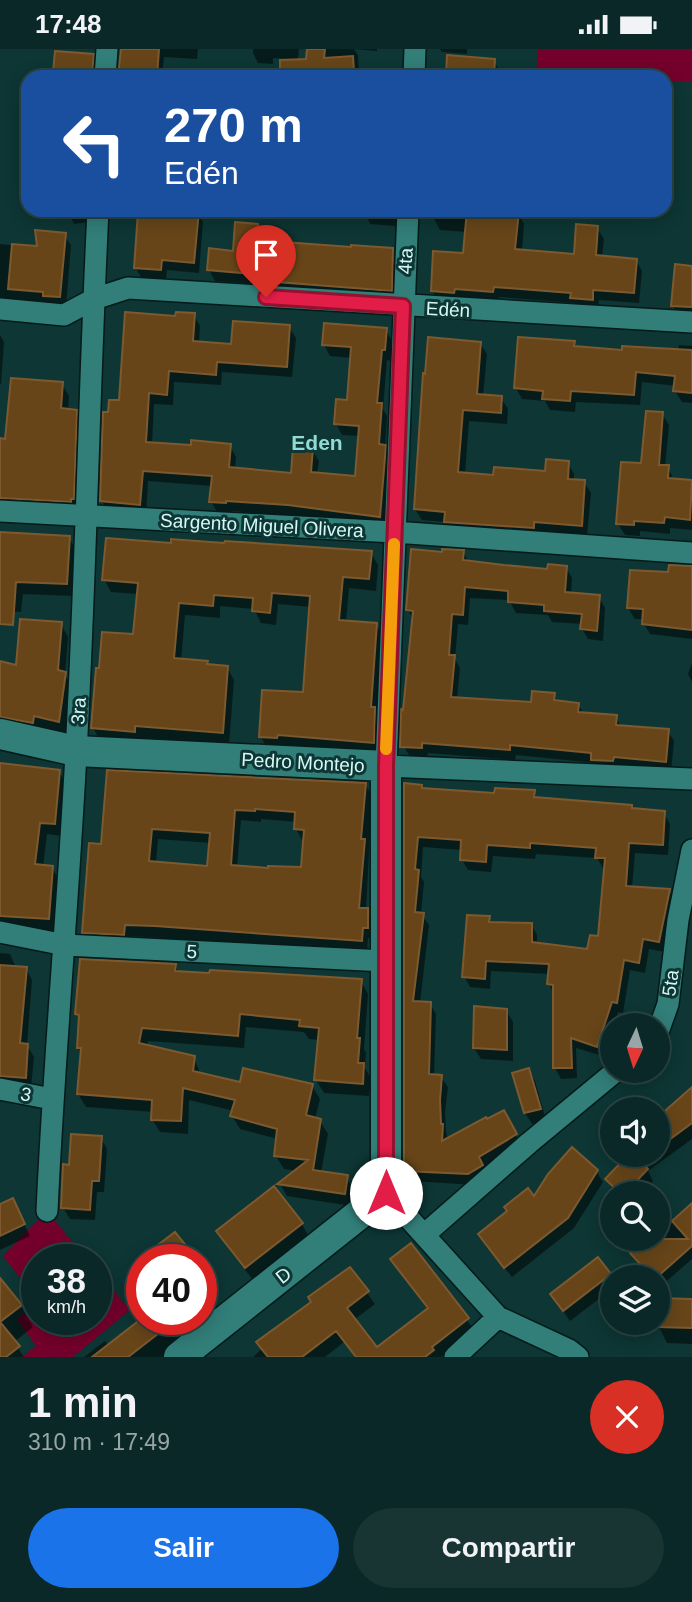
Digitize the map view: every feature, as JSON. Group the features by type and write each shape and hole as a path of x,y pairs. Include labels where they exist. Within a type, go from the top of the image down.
{"street":[{"path":"106,70 107,49"},
{"path":"414,70 415,49"},
{"name":"3ra","path":"47,1211 76,751 98,217"},
{"name":"4ta","path":"386,1193 386,766 408,217"},
{"name":"Edén","path":"0,309 64,315 94,299 128,288 692,322"},
{"name":"Sargento Miguel Olivera","path":"0,511 394,532 692,553"},
{"name":"Pedro Montejo","path":"0,734 76,751 692,779"},
{"name":"5ta","path":"665,1013 678,920 692,850"},
{"name":"5","path":"0,932 65,945 385,961"},
{"path":"425,1234 602,1083"},
{"name":"3","path":"0,1089 52,1100"},
{"path":"386,1193 498,1317 569,1350 578,1357"},
{"name":"D","path":"179,1357 386,1193"},
{"path":"455,1357 498,1317"}],"shaded area":[{"path":"538,49 692,49 692,81 672,81 672,70 536,70"},
{"path":"47,1211 74,1244 21,1244 21,1279 3,1256"},
{"path":"112,1289 126,1305 126,1313 112,1325"},
{"path":"28,1335 100,1335 73,1357 22,1357 36,1346"}],"building":[{"path":"121,49 159,49 158,70 119,70"},
{"path":"307,49 325,49 324,58 353,56 354,70 280,70 280,60 306,59"},
{"path":"55,51 94,54 92,70 53,70"},
{"path":"447,55 495,59 494,70 446,70"},
{"path":"138,217 198,217 194,263 162,260 161,270 134,268"},
{"path":"466,217 518,217 515,249 574,254 576,224 598,226 596,255 637,259 634,293 593,290 593,300 570,298 571,293 494,287 493,292 455,289 454,293 431,291 433,251 463,253"},
{"path":"235,222 258,224 257,240 393,248 392,291 264,281 265,275 207,270 209,248 233,251"},
{"path":"35,230 66,233 60,297 43,296 43,292 8,289 12,244 37,246"},
{"path":"675,264 692,266 692,307 671,306"},
{"path":"125,312 175,316 176,312 195,313 193,341 231,344 233,321 290,325 287,367 217,362 216,375 169,371 167,395 149,393 146,442 191,445 191,440 231,444 229,467 291,473 293,447 313,448 311,472 355,476 359,426 334,424 336,399 347,400 351,347 322,345 324,323 387,328 377,403 382,403 379,444 386,445 380,517 288,505 209,502 212,476 143,471 140,505 100,501 103,412 108,412 109,400 119,400"},
{"path":"428,337 481,342 477,394 502,396 501,413 463,410 458,472 493,475 494,467 545,471 546,459 569,461 568,479 585,480 582,526 534,522 534,528 444,522 445,512 414,509"},
{"path":"518,337 575,341 574,346 622,350 622,346 692,350 692,393 673,391 675,376 636,372 634,395 571,391 570,401 542,399 543,391 514,388"},
{"path":"11,378 63,382 61,408 77,410 74,499 71,499 71,502 0,498 0,438 5,439"},
{"path":"646,411 663,412 659,465 669,465 668,478 692,480 690,520 665,517 664,523 634,521 634,525 616,524 621,462 641,463"},
{"path":"0,532 70,536 67,584 16,582 13,625 0,624"},
{"path":"106,538 171,543 171,539 225,541 372,551 369,579 343,577 339,620 377,623 371,707 375,707 374,743 278,735 277,738 259,737 262,690 303,692 310,596 272,593 270,613 252,611 253,598 214,595 213,606 179,603 174,658 228,666 223,733 135,726 135,732 91,728 102,632 133,634 138,583 102,580"},
{"path":"411,549 442,552 442,549 464,550 463,560 504,565 547,569 548,564 567,566 565,592 600,595 597,631 580,629 582,614 544,611 544,605 508,602 508,591 465,587 463,615 452,614 449,655 455,655 451,697 531,702 532,691 555,693 554,700 579,703 578,712 617,715 616,725 669,729 666,762 614,757 613,761 591,760 591,753 510,745 510,750 422,743 422,748 400,747 401,709 403,710 413,611 406,610"},
{"path":"669,565 692,566 692,630 642,624 643,609 627,608 630,570 668,572"},
{"path":"20,619 62,622 58,670 66,672 59,722 34,716 33,723 0,717 0,661 16,665"},
{"path":"0,763 60,770 55,824 40,823 35,864 53,866 49,919 0,916"},
{"path":"107,770 366,783 361,839 365,839 359,908 368,908 368,928 363,928 362,941 125,925 124,935 82,933 89,843 101,844","holes":["235,810 295,812 294,829 304,830 301,867 231,865","152,829 210,833 207,866 149,861"]},
{"path":"404,783 422,785 422,788 494,793 495,788 535,790 534,797 632,805 632,808 665,811 663,845 629,843 626,886 670,889 659,942 643,939 639,963 624,960 617,1003 612,1002 608,1013 600,1013 600,1038 597,1047 571,1038 572,1068 553,1068 553,985 547,984 549,964 486,961 485,979 462,977 467,915 490,916 489,922 532,923 532,942 587,949 590,935 598,936 605,858 595,858 596,848 530,843 530,848 487,845 486,862 460,860 461,840 418,837 415,869 419,870 415,912 424,913 413,1001 431,1002 429,1074 442,1075 442,1141 504,1110 517,1134 479,1157 483,1165 468,1174 404,1171"},
{"path":"80,959 176,964 175,971 209,973 210,970 362,979 357,1038 360,1038 358,1063 364,1063 363,1084 314,1080 319,1028 299,1026 300,1020 240,1014 238,1036 142,1028 139,1043 195,1056 193,1071 240,1082 243,1068 313,1084 306,1115 321,1119 313,1170 348,1175 345,1194 277,1184 308,1160 274,1156 277,1129 230,1116 235,1100 183,1088 181,1121 151,1120 152,1100 77,1094 81,1048 77,1048 79,1015 75,1014"},
{"path":"0,965 27,967 20,1043 28,1044 26,1078 0,1076"},
{"path":"474,1006 507,1009 507,1050 473,1048"},
{"path":"529,1068 541,1109 524,1113 512,1073"},
{"path":"692,1087 692,1123 670,1139 670,1106"},
{"path":"71,1134 102,1136 99,1181 92,1181 90,1210 61,1208 63,1164 69,1165"},
{"path":"572,1147 598,1170 568,1218 504,1268 478,1234 507,1211 504,1207 528,1188 534,1196 548,1174"},
{"path":"616,1167 648,1169 636,1181 605,1179"},
{"path":"274,1186 303,1223 245,1268 216,1231"},
{"path":"13,1198 25,1224 0,1236 0,1204"},
{"path":"692,1203 692,1246 670,1265 641,1265 630,1253 632,1251 670,1251 670,1239 688,1239 672,1221"},
{"path":"175,1232 185,1244 159,1244"},
{"path":"411,1243 469,1318 432,1347 434,1350 425,1357 356,1357 336,1331 302,1357 268,1357 256,1342 311,1302 308,1297 350,1267 369,1291 347,1308 377,1347 428,1308 390,1259"},
{"path":"598,1257 604,1265 600,1265 600,1282 563,1311 550,1294"},
{"path":"0,1278 21,1306 0,1322"},
{"path":"670,1298 692,1299 692,1328 670,1327"},
{"path":"0,1322 20,1346 6,1357 0,1357"},
{"path":"126,1331 126,1335 156,1335 128,1357 92,1357"}],"slow traffic":[{"path":"386,749 394,544"}],"district":[{"name":"Eden","path":"317,443"}],"route":[{"path":"266,297 403,306 386,766 386,1193"}]}
